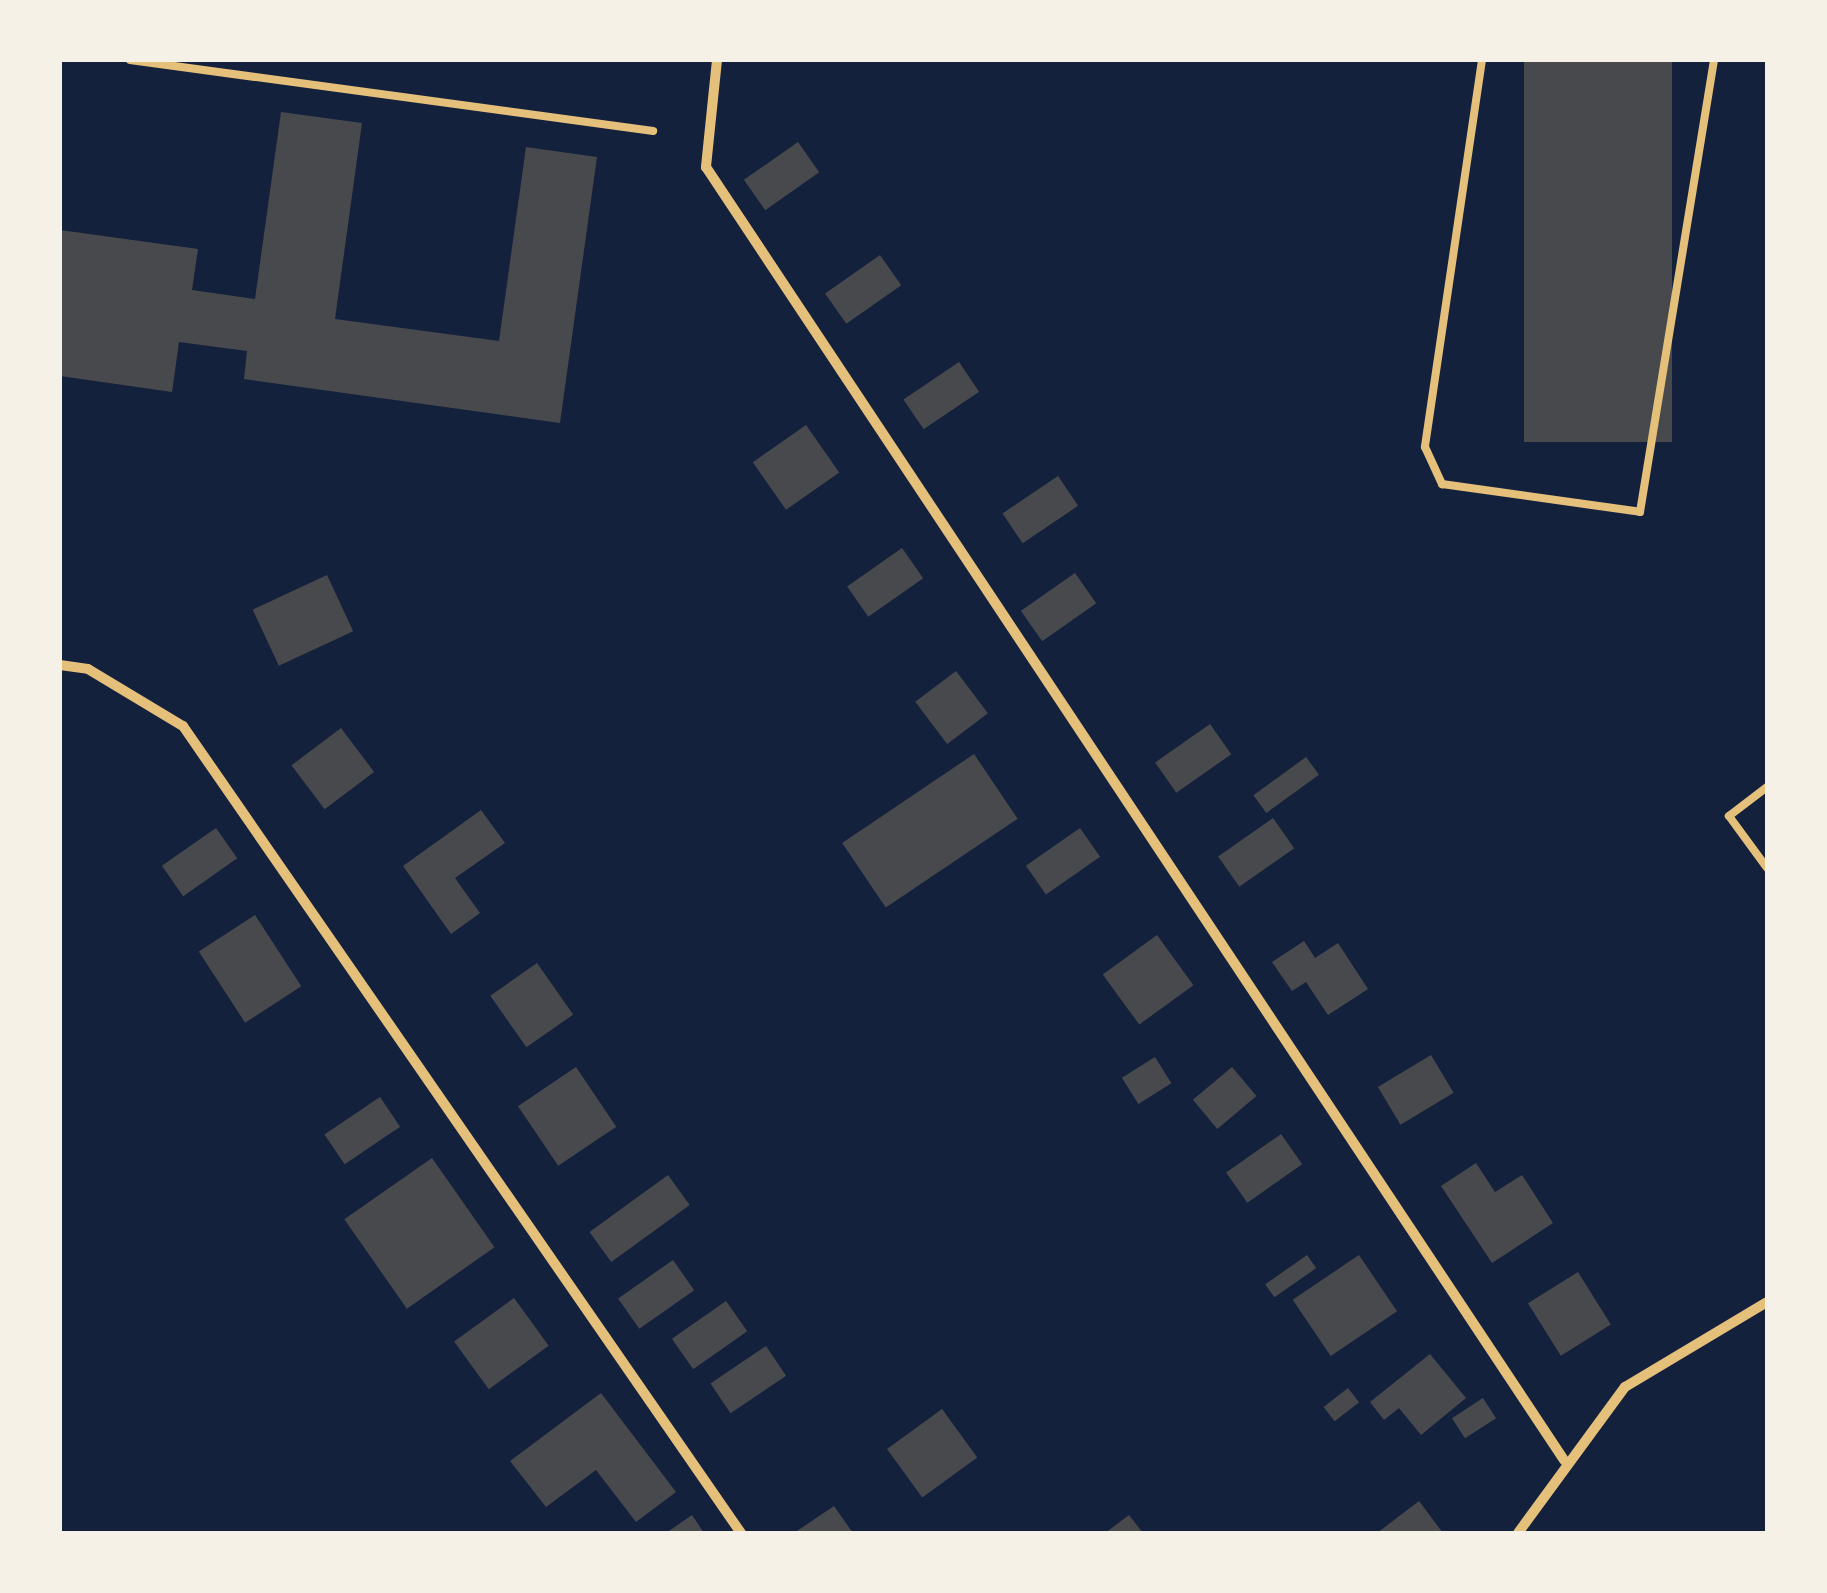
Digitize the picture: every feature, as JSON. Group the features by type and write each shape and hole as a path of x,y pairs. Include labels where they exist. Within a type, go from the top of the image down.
{"street":[{"path":"718,60 706,168 1564,1460"},
{"path":"60,665 88,669 182,726 741,1533"},
{"path":"1518,1533 1564,1460 1624,1387 1767,1302"}],"lane":[{"path":"130,60 653,131"},
{"path":"1482,60 1424,447 1442,484 1640,512 1714,60"},
{"path":"1767,787 1728,816 1767,868"}],"building":[{"path":"1524,60 1672,60 1672,442 1524,442"},
{"path":"281,112 362,123 335,319 499,341 526,147 597,157 560,423 244,379 247,351 179,342 172,392 60,376 60,230 198,249 192,290 255,299"},
{"path":"798,142 819,172 765,210 744,180"},
{"path":"880,255 901,285 846,324 825,293"},
{"path":"959,362 979,392 924,429 903,399"},
{"path":"806,425 839,473 786,510 753,462"},
{"path":"1058,476 1078,506 1023,543 1002,513"},
{"path":"902,548 923,578 868,617 847,586"},
{"path":"1075,573 1096,603 1042,641 1021,611"},
{"path":"327,575 353,631 279,666 253,610"},
{"path":"956,671 988,713 947,744 915,702"},
{"path":"1210,724 1231,754 1176,793 1155,762"},
{"path":"341,728 374,772 325,809 291,765"},
{"path":"974,754 1018,819 886,908 842,843"},
{"path":"1306,757 1319,775 1266,813 1253,795"},
{"path":"481,810 505,843 455,878 480,913 451,934 403,866"},
{"path":"1273,818 1294,848 1239,887 1218,856"},
{"path":"216,828 237,858 183,896 162,866"},
{"path":"1080,828 1100,857 1046,895 1026,866"},
{"path":"255,915 301,986 245,1023 199,951"},
{"path":"1157,935 1193,985 1139,1025 1103,974"},
{"path":"1304,941 1315,958 1338,943 1368,989 1328,1015 1306,982 1292,991 1272,962"},
{"path":"537,963 573,1015 526,1047 490,996"},
{"path":"1431,1055 1454,1093 1401,1125 1378,1087"},
{"path":"1155,1057 1171,1083 1138,1104 1122,1078"},
{"path":"576,1067 616,1127 558,1166 518,1106"},
{"path":"1232,1067 1256,1096 1217,1129 1193,1100"},
{"path":"380,1097 400,1127 345,1164 324,1134"},
{"path":"1281,1134 1302,1164 1247,1203 1226,1172"},
{"path":"432,1158 495,1247 407,1309 344,1219"},
{"path":"1476,1163 1495,1192 1522,1175 1553,1223 1492,1263 1441,1186"},
{"path":"668,1175 690,1205 611,1262 590,1232"},
{"path":"1307,1255 1316,1268 1274,1297 1265,1284"},
{"path":"1359,1255 1397,1311 1331,1356 1293,1300"},
{"path":"673,1260 694,1290 639,1329 618,1298"},
{"path":"1578,1272 1611,1325 1561,1356 1528,1303"},
{"path":"514,1298 549,1346 489,1389 454,1341"},
{"path":"726,1301 747,1331 693,1369 672,1339"},
{"path":"766,1346 786,1376 731,1413 710,1383"},
{"path":"1430,1354 1466,1398 1421,1435 1399,1408 1384,1420 1370,1402"},
{"path":"1348,1388 1359,1402 1335,1421 1324,1407"},
{"path":"601,1393 676,1492 636,1522 596,1470 546,1507 510,1461"},
{"path":"1483,1398 1496,1418 1465,1438 1452,1418"},
{"path":"942,1409 977,1458 922,1498 887,1449"},
{"path":"1419,1501 1443,1533 1377,1533"},
{"path":"834,1506 853,1533 794,1533"},
{"path":"692,1515 704,1533 666,1533"},
{"path":"1129,1515 1143,1533 1105,1533"}]}
